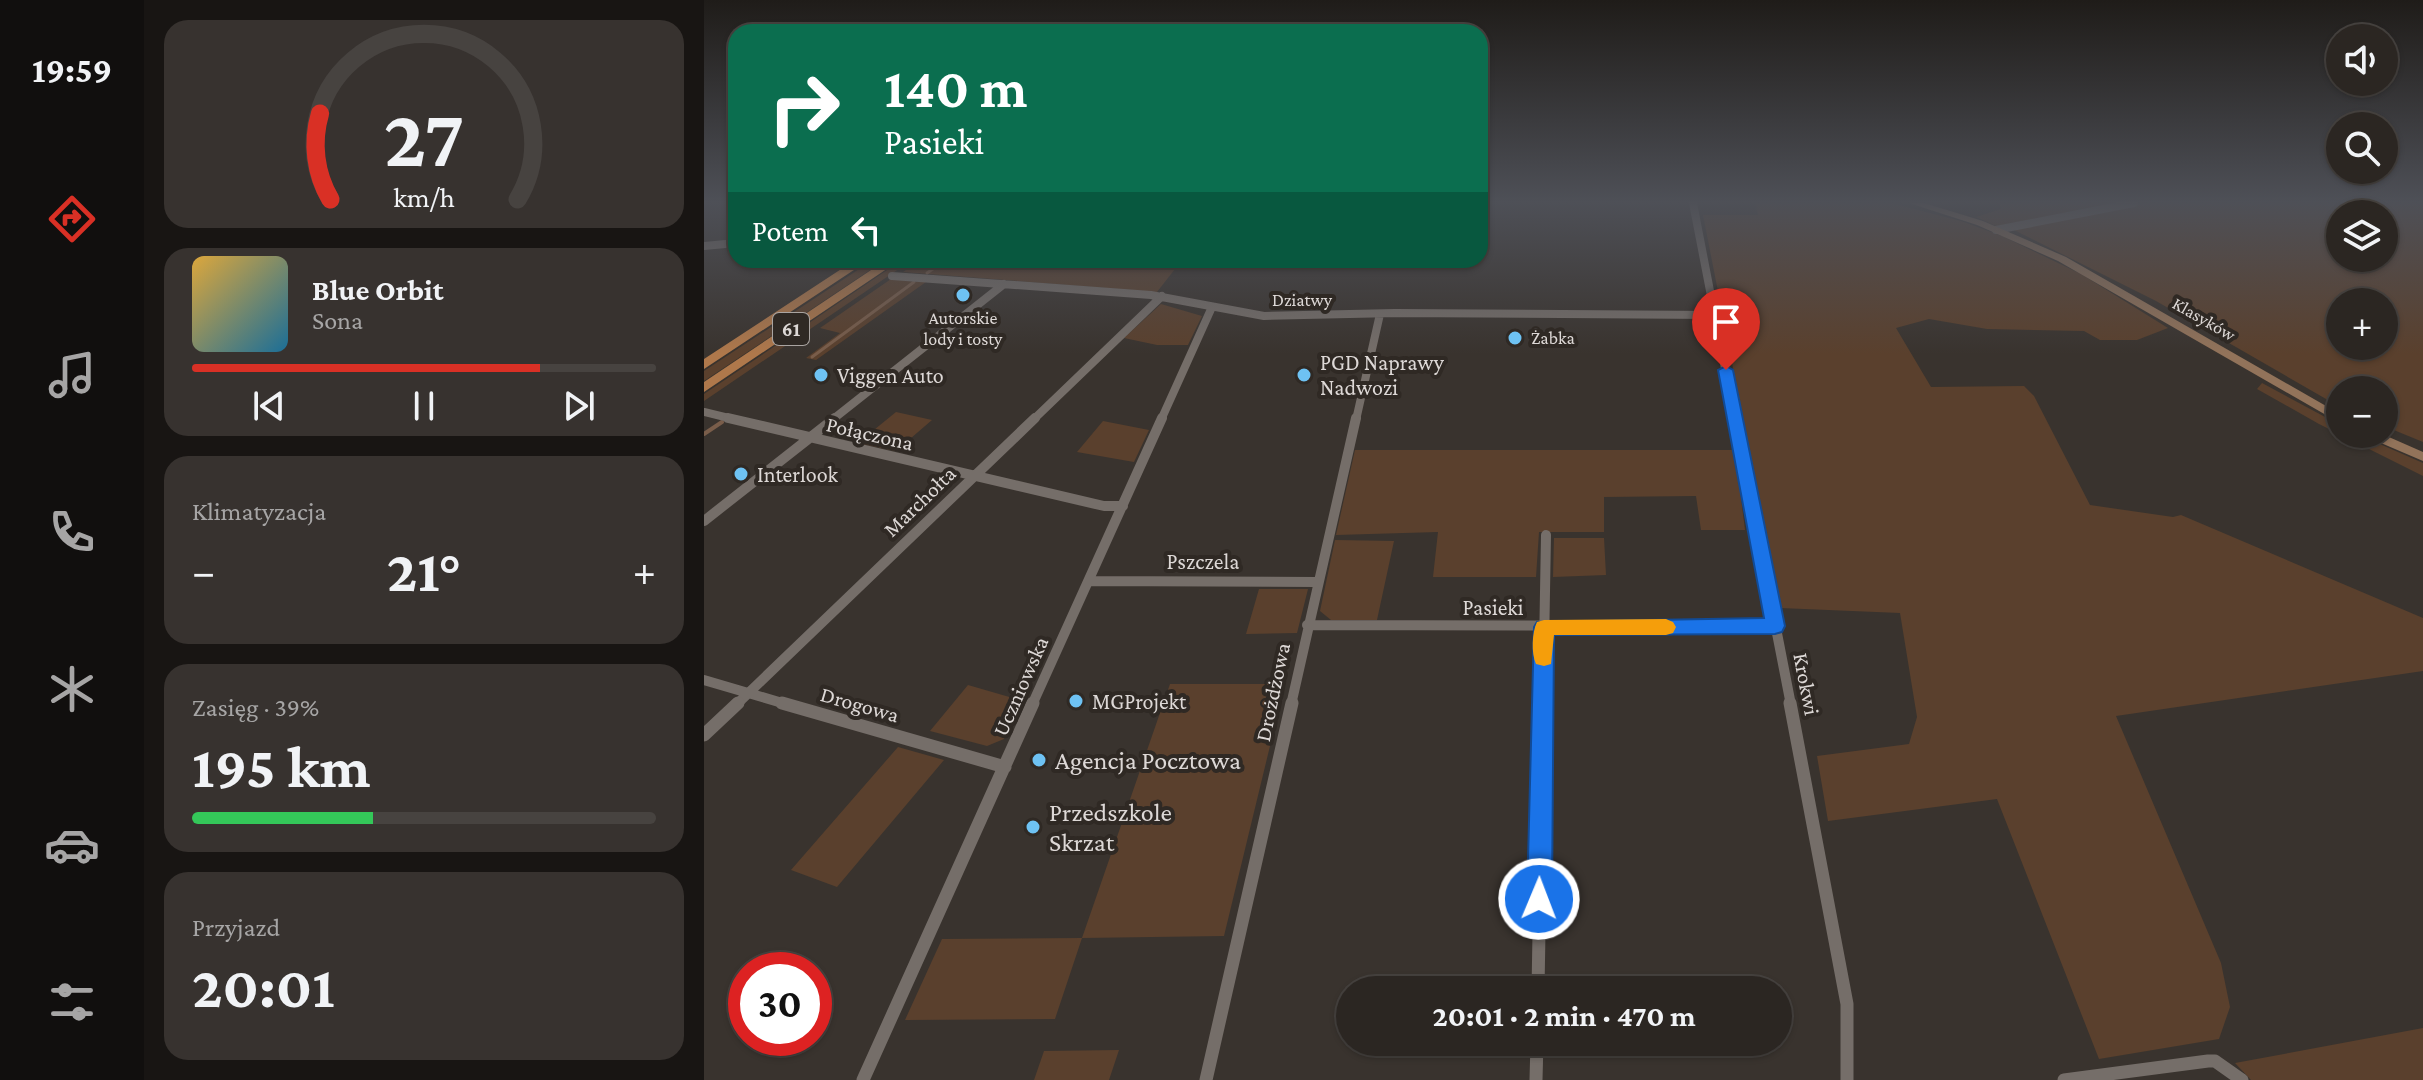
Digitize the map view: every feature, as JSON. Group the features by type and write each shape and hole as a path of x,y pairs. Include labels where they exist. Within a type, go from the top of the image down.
{"main road":[{"name":"61","path":"704,365 851,268"},
{"name":"61","path":"704,388 882,268"}],"street":[{"name":"Krokwi","path":"1703,253 1847,1004 1847,1080"},
{"name":"Klasyków","path":"2048,253 2080,268 2326,411"},
{"name":"Dziatwy","path":"892,276 1162,296 1264,316 1715,315"},
{"path":"704,521 1004,284"},
{"name":"Marchołta","path":"704,735 1162,296"},
{"name":"Uczniowska","path":"863,1080 1212,307"},
{"name":"Drożdżowa","path":"1206,1080 1380,314"},
{"name":"Połączona","path":"704,412 1104,506 1123,506"},
{"path":"2398,446 2423,457"},
{"path":"1538,976 1546,535"},
{"name":"Pszczela","path":"1089,581 1317,582"},
{"name":"Pasieki","path":"1307,625 1775,626"},
{"name":"Drogowa","path":"704,680 1005,767"},
{"path":"1536,1080 1537,1056"},
{"path":"2064,1080 2208,1061 2215,1061 2236,1075"}],"shaded area":[{"path":"1711,253 2038,253 2081,274 2168,328 2137,340 2100,340 2084,331 1987,329 1929,319 1896,328 1931,387 2024,386 2034,396 2090,505 2173,517 2181,515 2423,618 2423,671 2116,716 2221,963 2230,1007 2219,1039 2099,1059 1997,799 1828,821 1817,756 1909,744 1917,717 1900,613 1780,608"},
{"path":"2061,253 2326,253 2326,272 2398,272 2398,253 2423,253 2423,442 2398,432 2398,376 2326,376 2326,399 2156,301"},
{"path":"861,268 873,268 704,381 704,371"},
{"path":"890,268 900,268 704,401 704,394"},
{"path":"909,268 1176,268 1157,292 903,272"},
{"path":"891,279 926,282 816,360 806,358 840,333 820,328"},
{"path":"1161,304 1202,316 1188,345 1157,345 1124,338"},
{"path":"2262,383 2326,417 2326,428 2319,424 2257,389"},
{"path":"896,412 932,420 896,451 858,443"},
{"path":"1103,421 1149,430 1134,462 1077,452"},
{"path":"2367,448 2389,448 2423,463 2423,476"},
{"path":"1355,450 1735,450 1745,530 1701,530 1696,496 1604,497 1604,532 1539,532 1536,577 1433,577 1438,532 1336,535"},
{"path":"1554,538 1604,538 1606,575 1553,577"},
{"path":"1335,540 1394,541 1377,620 1331,620 1320,611"},
{"path":"1259,589 1308,589 1297,633 1246,634"},
{"path":"1170,684 1285,684 1224,936 1082,938"},
{"path":"968,685 1023,701 1004,739 987,746 930,731"},
{"path":"898,747 944,760 837,887 791,870"},
{"path":"1082,938 1055,1019 905,1020 942,939"},
{"path":"2423,1028 2423,1080 2251,1080 2235,1063"},
{"path":"1119,1050 1109,1080 1034,1080 1044,1051"}],"waterway":[{"path":"927,273 934,268"},
{"path":"812,357 914,282"},
{"path":"704,434 722,422"}],"slow traffic":[{"path":"1544,658 1544,627 1666,627"}],"place":[{"name":"Autorskie lody i tosty","path":"963,295"},
{"name":"Żabka","path":"1515,338"},
{"name":"Viggen Auto","path":"821,375"},
{"name":"PGD Naprawy Nadwozi","path":"1304,375"},
{"name":"Interlook","path":"741,474"},
{"name":"MGProjekt","path":"1076,701"},
{"name":"Agencja Pocztowa","path":"1039,760"},
{"name":"Przedszkole Skrzat","path":"1033,827"}],"route":[{"path":"1539,899 1544,627 1775,626 1726,370"}]}
